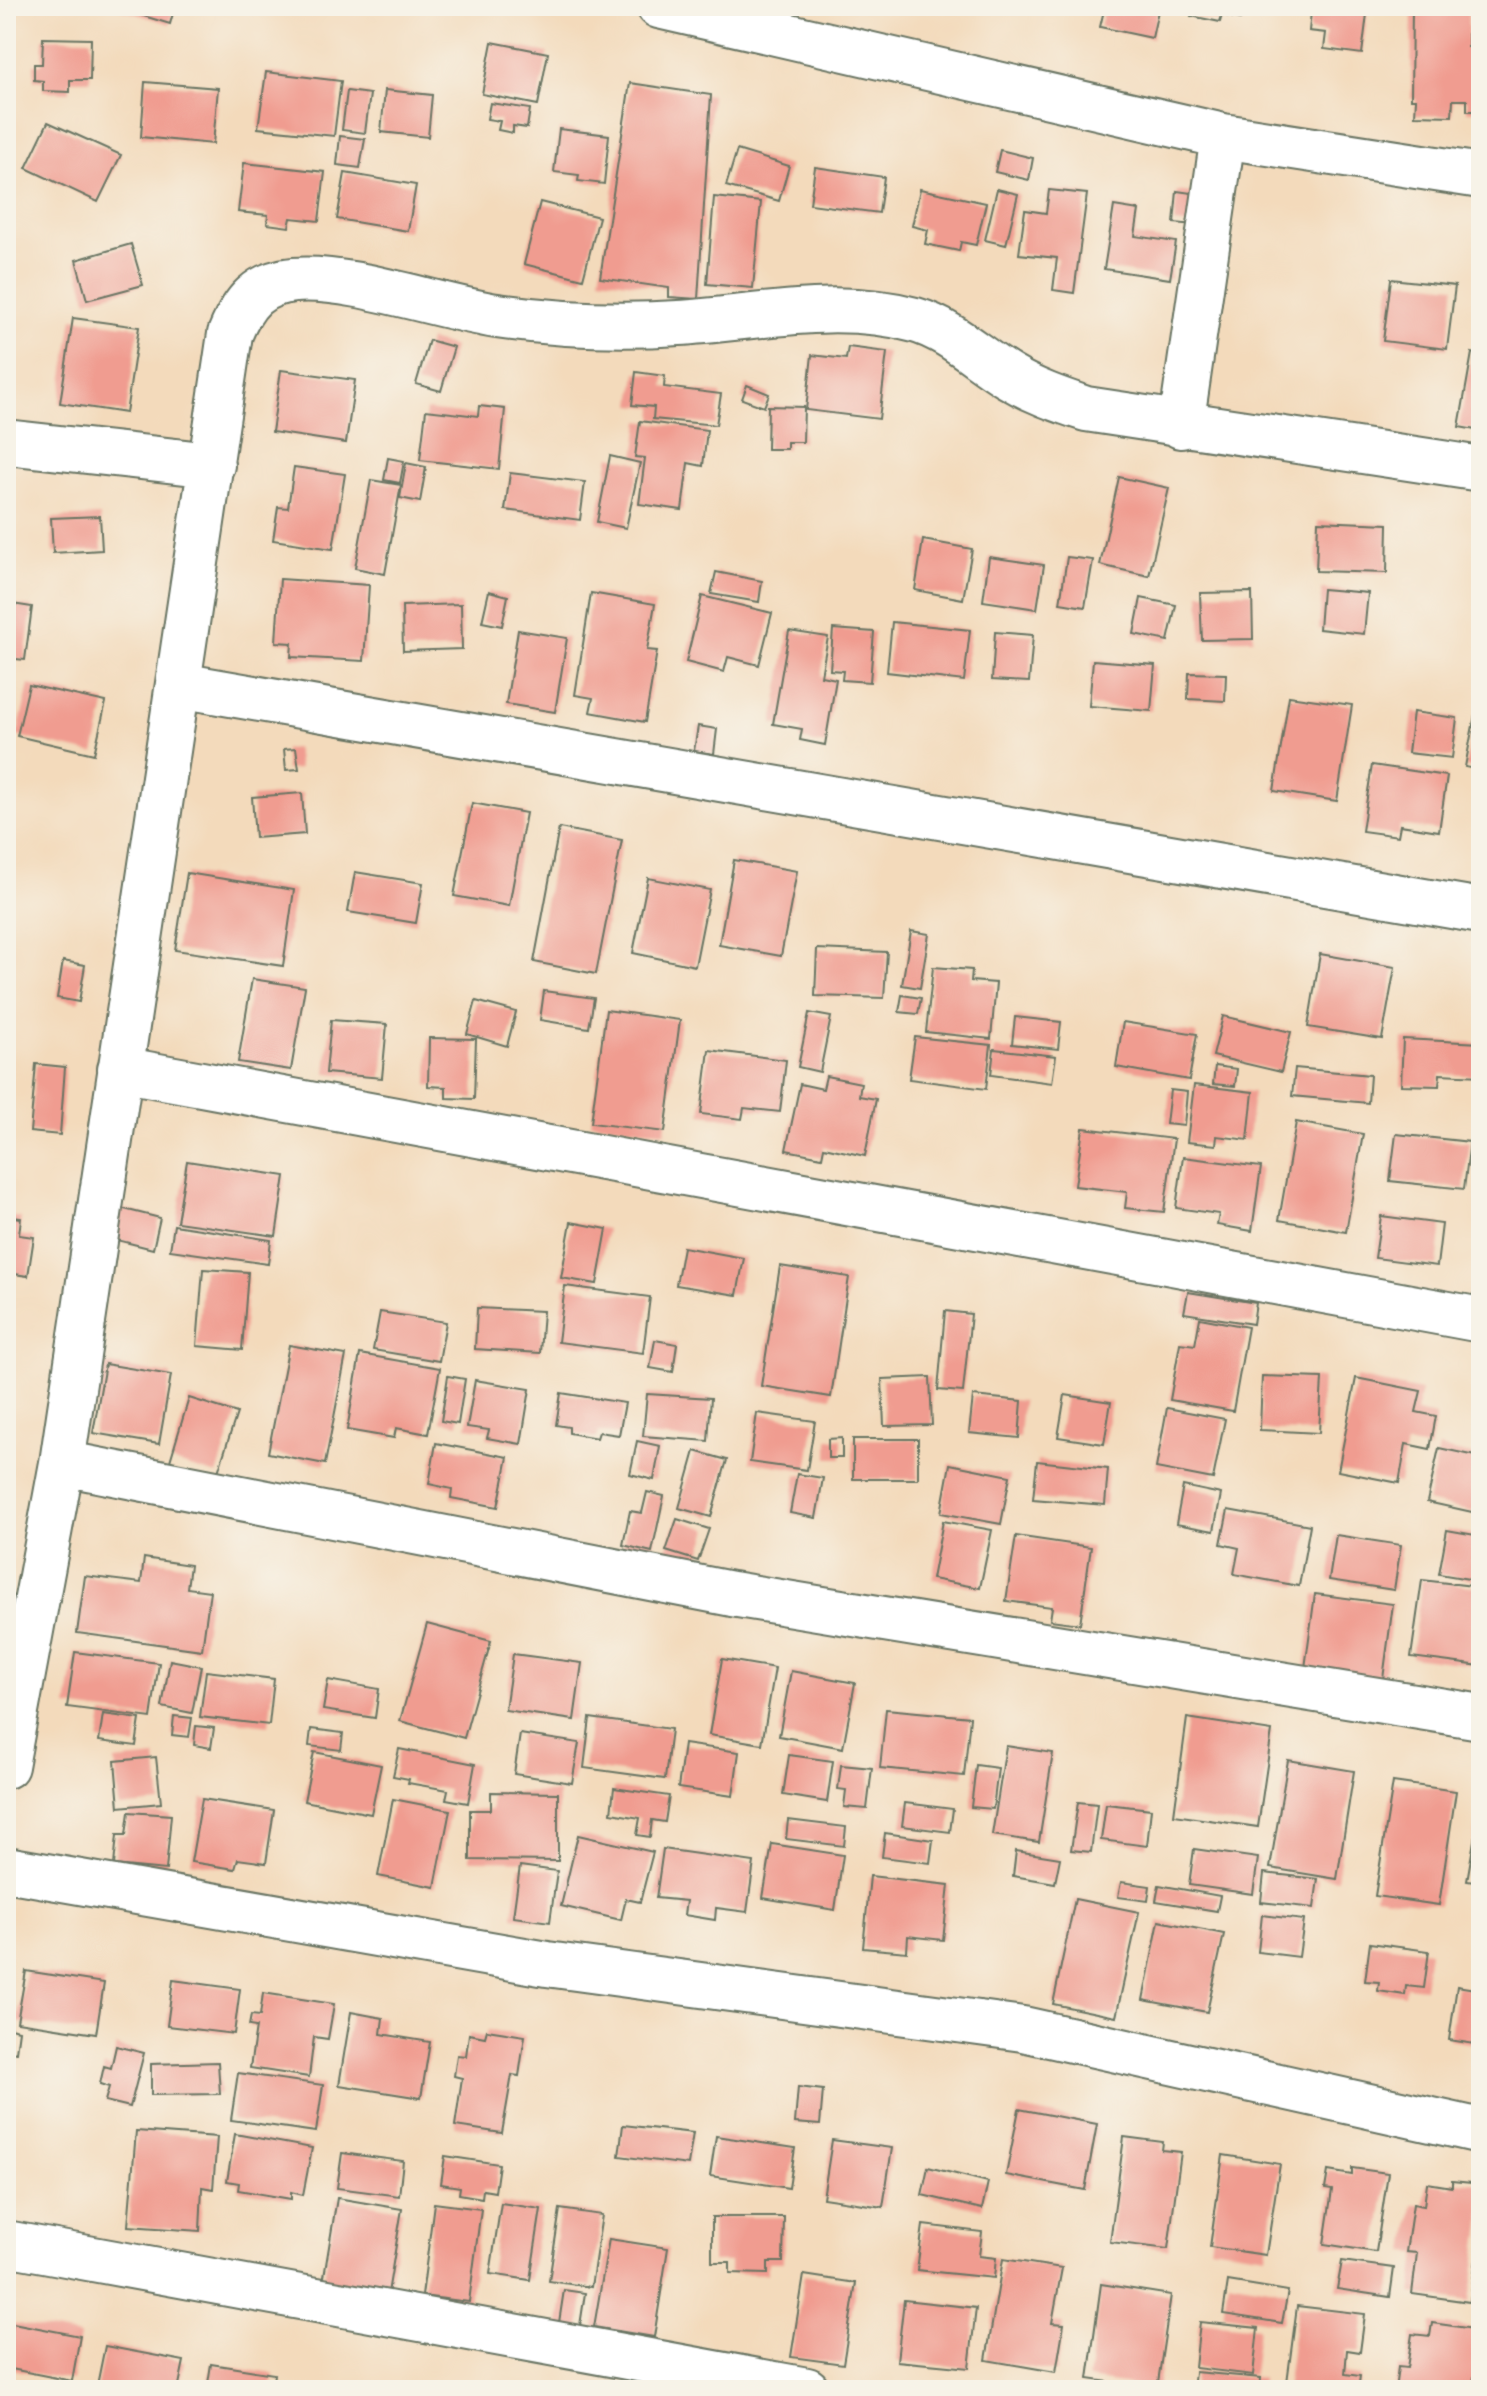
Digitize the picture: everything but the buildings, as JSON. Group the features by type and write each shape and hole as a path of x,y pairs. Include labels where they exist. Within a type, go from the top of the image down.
{"street":[{"path":"659,6 1223,136 1481,176"},
{"path":"1181,426 1223,136"},
{"path":"6,1766 62,1463 230,334 241,307 261,287 295,280 340,284 496,316 567,323 676,324 826,310 873,311 917,321 953,338 1008,376 1043,395 1086,409 1181,426 1481,469"},
{"path":"6,442 212,465"},
{"path":"179,685 1481,911"},
{"path":"120,1069 1481,1320"},
{"path":"62,1463 732,1594 1481,1717"},
{"path":"6,1869 547,1964 1023,2029 1481,2131"},
{"path":"6,2243 807,2390"}]}
